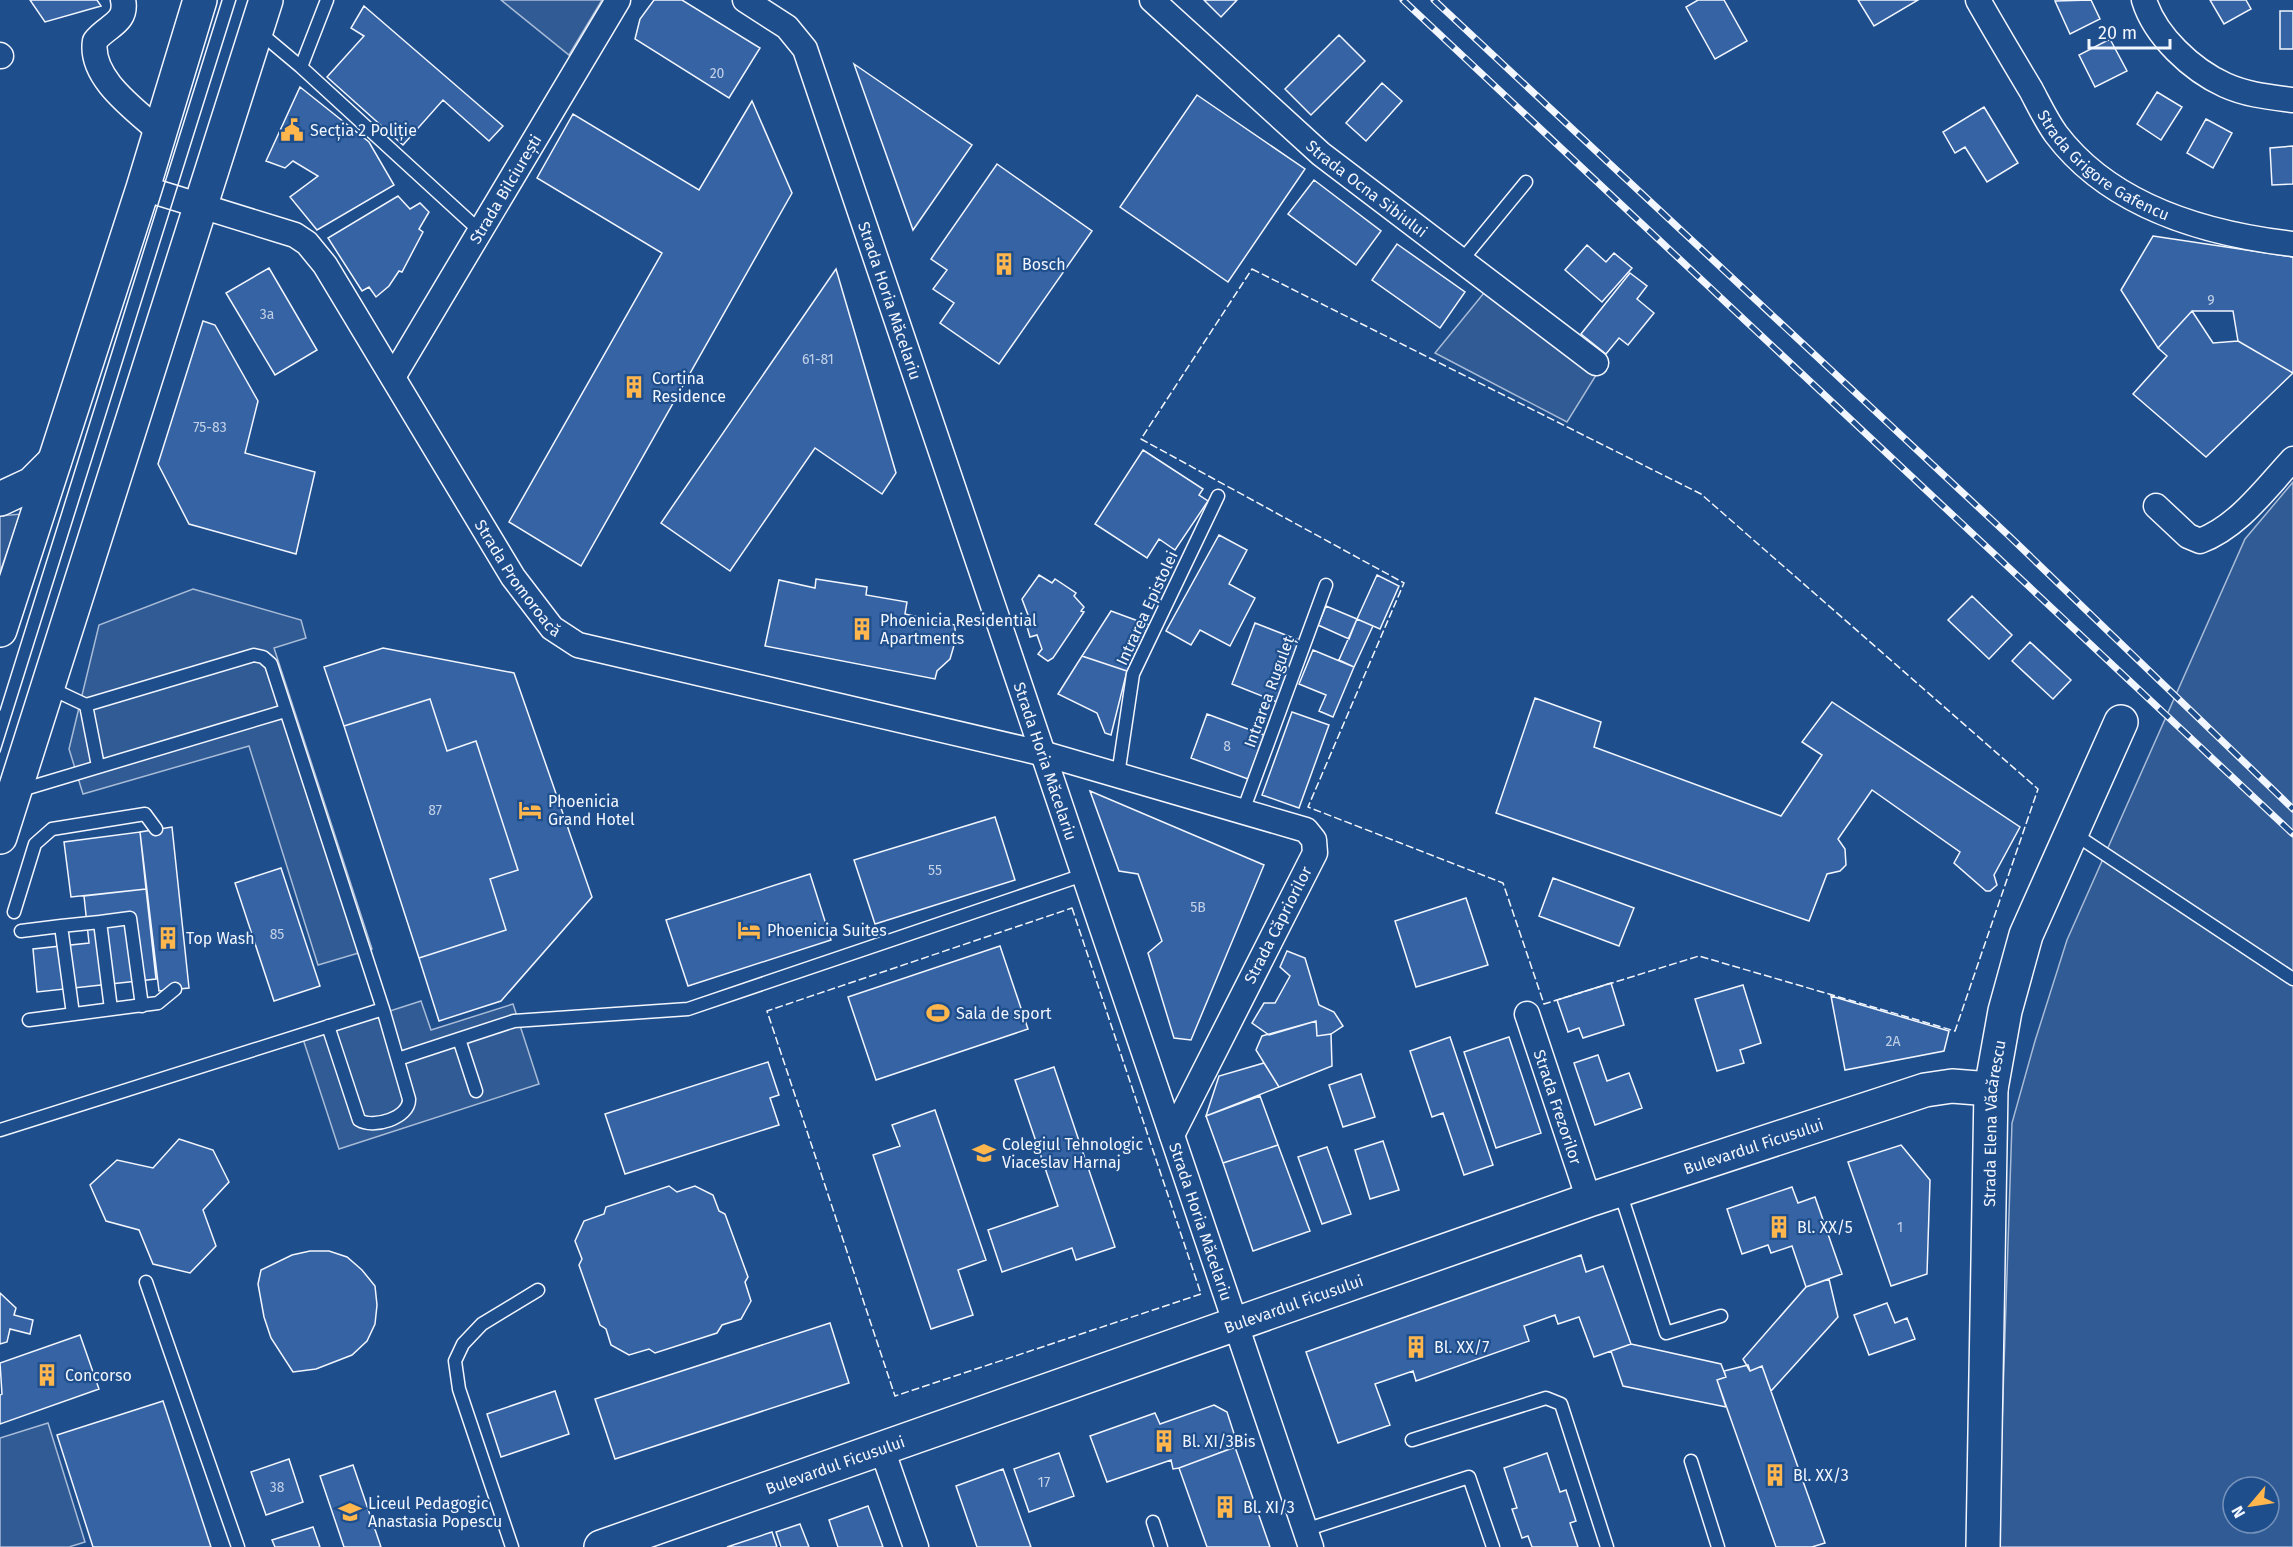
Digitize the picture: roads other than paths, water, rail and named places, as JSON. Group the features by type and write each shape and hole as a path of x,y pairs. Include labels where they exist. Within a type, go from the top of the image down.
{"street":[{"path":"123,0 125,9 122,16 95,41 95,58 117,91 160,132"},
{"path":"0,630 143,188 200,0"},
{"path":"0,837 266,0"},
{"name":"Strada Bilciurești","path":"393,377 618,0"},
{"name":"Strada Horia Măcelariu","path":"745,0 787,27 805,49 1308,1538"},
{"name":"Strada Ocna Sibiului","path":"1152,0 1321,154 1596,363"},
{"name":"Strada Grigore Gafencu","path":"1978,0 2056,133 2084,165 2128,195 2172,218 2241,238 2293,244"},
{"path":"2144,0 2165,37 2190,63 2225,85 2259,96 2293,100"},
{"name":"Strada Promoroacă","path":"143,188 281,230 307,243 325,265 513,577 552,628 578,645 1045,754"},
{"path":"2156,506 2187,536 2200,541 2217,535 2244,513 2293,459"},
{"path":"0,499 32,484 54,462"},
{"name":"Strada Elena Văcărescu","path":"1983,1547 1991,1089 1996,1054 2016,964 2026,935 2121,722"},
{"name":"Strada Căpriorilor","path":"1045,754 1306,830 1314,840 1315,853 1172,1135"},
{"name":"Strada Frezorilor","path":"1527,1014 1589,1200"},
{"name":"Bulevardul Ficusului","path":"601,1547 1619,1189 1925,1090 1952,1086 1991,1089"},
{"path":"882,1449 916,1547"}],"lane":[{"path":"301,67 327,0"},
{"path":"257,31 301,67 480,231"},
{"path":"1462,260 1526,182"},
{"name":"Intrarea Epistolei","path":"1118,775 1133,674 1218,496"},
{"name":"Intrarea Ruguleț","path":"1243,811 1326,585"},
{"path":"49,687 86,705 254,655 263,657 271,664 398,1059 410,1107 405,1113 372,1125 359,1120 328,1026"},
{"path":"86,705 98,766"},
{"path":"14,792 285,711"},
{"path":"14,912 35,844 52,829 145,814 156,829"},
{"path":"2072,832 2293,979"},
{"path":"398,1059 514,1021 688,1009 1083,875"},
{"path":"21,931 129,918 142,1006"},
{"path":"100,922 111,1009"},
{"path":"62,926 73,1014"},
{"path":"29,1020 158,1003 175,990"},
{"path":"0,1130 383,1009"},
{"path":"459,1039 476,1091"},
{"path":"1619,1189 1666,1333 1721,1316"},
{"path":"146,1282 238,1547"},
{"path":"512,1547 459,1389 454,1361 463,1344 482,1324 538,1290"},
{"path":"1412,1440 1546,1398 1555,1400 1561,1404 1607,1547"},
{"path":"1691,1461 1718,1547"},
{"path":"1308,1538 1469,1477 1493,1547"},
{"path":"1153,1522 1161,1547"}],"tram line":[{"path":"0,710 222,0"},
{"path":"0,752 236,0"}],"railway":[{"path":"1403,0 2293,834"},
{"path":"1434,0 2007,534 2293,809"}],"place":[{"name":"Secția 2 Poliție","path":"292,130"},
{"name":"Bosch","path":"1004,264"},
{"name":"Cortina Residence","path":"634,387"},
{"name":"Phoenicia Residential Apartments","path":"862,629"},
{"name":"Phoenicia Grand Hotel","path":"530,810"},
{"name":"Phoenicia Suites","path":"749,930"},
{"name":"Top Wash","path":"168,938"},
{"name":"Sala de sport","path":"938,1013"},
{"name":"Colegiul Tehnologic Viaceslav Harnaj","path":"984,1153"},
{"name":"Bl. XX/5","path":"1779,1227"},
{"name":"Bl. XX/7","path":"1416,1347"},
{"name":"Concorso","path":"47,1375"},
{"name":"Bl. XI/3Bis","path":"1164,1441"},
{"name":"Bl. XX/3","path":"1775,1475"},
{"name":"Bl. XI/3","path":"1225,1507"},
{"name":"Liceul Pedagogic Anastasia Popescu","path":"350,1512"}]}
